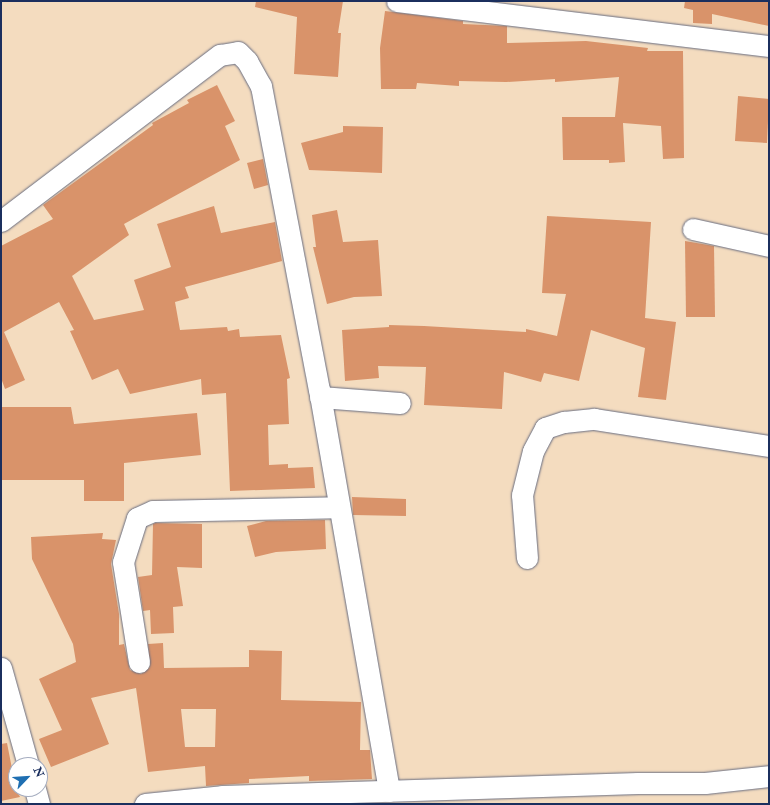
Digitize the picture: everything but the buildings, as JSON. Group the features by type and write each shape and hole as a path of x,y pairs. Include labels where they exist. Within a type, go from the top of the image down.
{"street":[{"path":"397,1 769,46"},
{"path":"1,221 220,55 238,52 247,61 261,86 320,397 389,791"},
{"path":"693,229 769,246"},
{"path":"320,397 400,403"},
{"path":"527,558 522,495 533,451 545,428 564,422 594,419 769,446"},
{"path":"139,662 123,562 137,518 153,511 339,507"},
{"path":"1,668 26,757"},
{"path":"145,804 222,796 638,783 704,783 769,776"}]}
